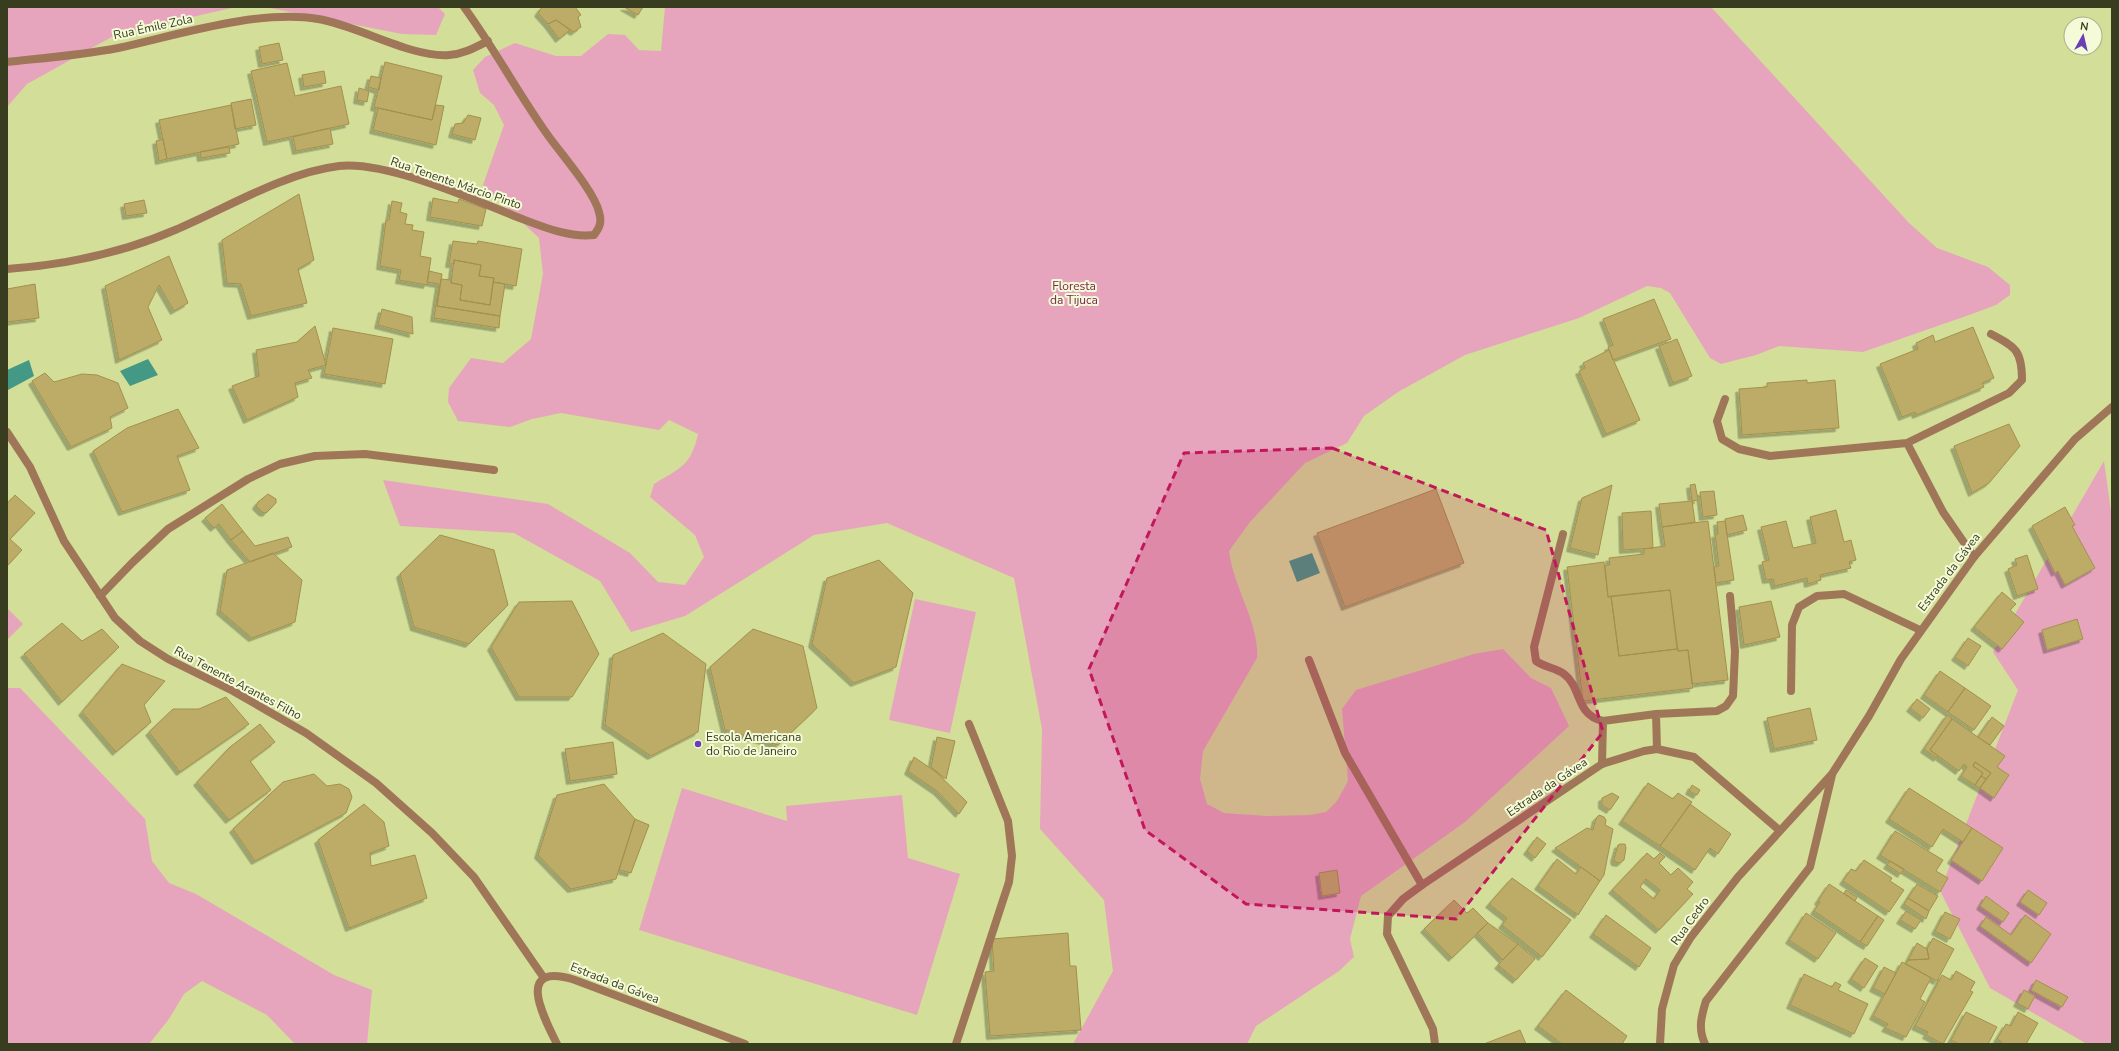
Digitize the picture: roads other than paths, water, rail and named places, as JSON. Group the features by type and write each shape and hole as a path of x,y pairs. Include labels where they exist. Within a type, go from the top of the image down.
{"street":[{"name":"Rua Tenente Márcio Pinto","path":"7,270 75,261 129,247 174,231 305,173 340,166 379,168 432,185 537,224 582,236 594,235 601,225 599,211 590,193 519,92 488,40 464,7"},
{"name":"Rua Émile Zola","path":"7,62 116,48 218,26 275,17 318,19 420,51 448,55 468,51 488,40"},
{"path":"1725,399 1717,421 1722,439 1739,449 1770,456 1907,444 2009,393 2022,380 2022,362 2013,345 1991,334"},
{"name":"Estrada da Gávea","path":"1435,1044 1434,1029 1387,934 1388,916 1403,899 1602,764 1644,751 1657,750 1694,757 1779,830 1832,774 1920,630 1974,557 2075,440 2111,410"},
{"name":"Rua Tenente Arantes Filho","path":"7,432 30,467 64,541 115,618 140,641 168,659 233,691 306,733 376,783 432,833 474,878 544,978"},
{"path":"1907,444 1943,512 1974,557"},
{"path":"100,596 133,562 168,530 248,479 280,464 315,456 365,454 494,470"},
{"path":"1563,534 1534,646 1534,656 1536,661 1543,666 1564,673 1582,706 1591,716 1603,721 1656,714 1717,711 1731,701 1733,696 1735,651 1730,596"},
{"path":"1791,691 1792,625 1799,607 1817,596 1844,594 1920,630"},
{"path":"1309,660 1345,753 1422,885"},
{"path":"1656,714 1657,750"},
{"path":"1602,764 1603,721"},
{"path":"956,1044 1010,882 1012,856 1008,821 969,724"},
{"name":"Estrada da Gávea","path":"1705,1044 1702,1037 1700,1021 1706,1001 1810,867 1832,774"},
{"name":"Rua Cedro","path":"1660,1044 1662,1009 1674,965 1691,937 1738,877 1779,830"},
{"name":"Estrada da Gávea","path":"544,978 550,975 575,980 745,1044"},
{"path":"544,978 540,984 538,993 539,1003 557,1044"}],"water":[{"path":"148,359 158,375 130,386 120,371"},
{"path":"29,360 34,376 8,390 7,370"},
{"path":"1312,553 1320,573 1297,582 1289,561"}],"place":[{"name":"Escola Americana do Rio de Janeiro","path":"698,744"}],"park label":[{"name":"Floresta da Tijuca","path":"1074,293"}]}
